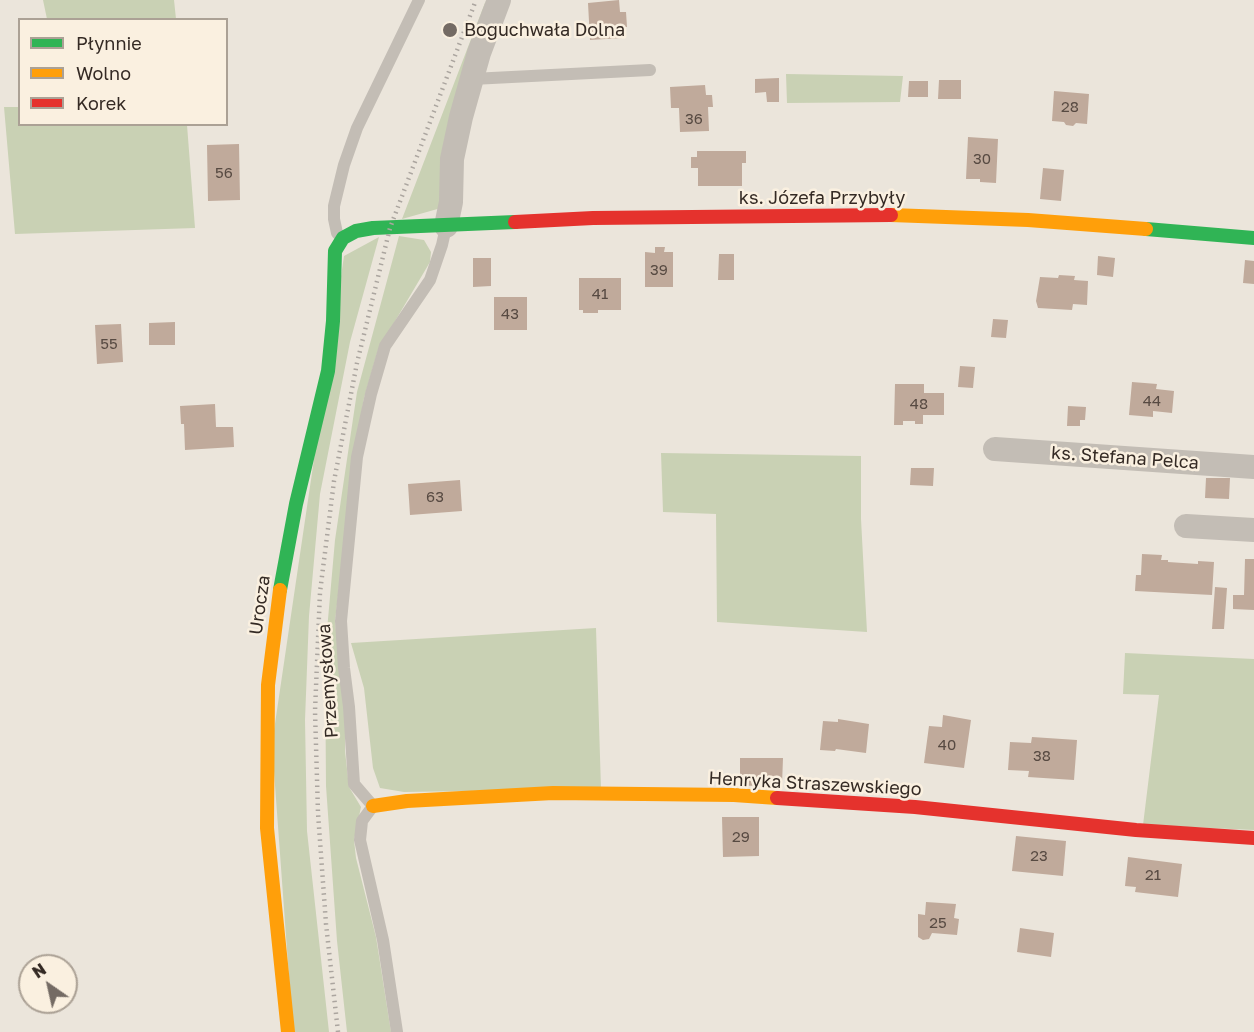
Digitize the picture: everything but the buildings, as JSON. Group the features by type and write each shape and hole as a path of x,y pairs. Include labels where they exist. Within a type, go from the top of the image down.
{"street":[{"path":"446,226 451,202 452,159 461,117 499,0"},
{"name":"ks. Józefa Przybyły","path":"343,238 356,231 390,228 593,218 860,214 1028,220 1254,238"},
{"name":"Urocza","path":"288,1032 267,828 268,685 282,575 296,504 328,371 333,321 335,251 343,238"},
{"name":"ks. Stefana Pelca","path":"995,449 1254,467"},
{"path":"1186,526 1254,530"},
{"name":"Henryka Straszewskiego","path":"373,806 407,801 553,793 734,795 915,807 1136,830 1254,838"}],"lane":[{"path":"343,238 337,233 334,206 344,165 357,128 419,0"},
{"path":"472,79 650,70"},
{"name":"Przemysłowa","path":"373,806 354,784 341,621 357,457 371,394 385,346 429,280 442,245 446,226"},
{"path":"373,806 362,821 360,840 383,940 397,1032"}],"green space":[{"path":"43,0 174,0 176,18 47,18"},
{"path":"486,0 441,208 402,219"},
{"path":"786,74 903,76 900,102 787,103"},
{"path":"4,107 18,107 18,126 187,126 195,228 15,234"},
{"path":"399,236 424,240 431,252 430,262 378,350 364,398 355,451 335,621 345,713 345,751 349,787 361,807 354,840 356,858 376,937 391,1032 347,1032 337,941 326,786 325,653 335,540 357,392"},
{"path":"379,237 350,342 320,494 309,616 305,720 307,831 329,1032 293,1032 272,744 344,256"},
{"path":"661,453 861,456 861,519 867,632 717,622 716,514 663,512"},
{"path":"596,628 601,789 404,792 380,788 373,768 364,688 351,643"},
{"path":"1125,653 1254,659 1254,830 1143,825 1159,695 1123,694"}],"railway":[{"path":"338,1032 326,924 318,813 315,711 320,592 334,481 357,363 390,228 476,0"}],"traffic: fast":[{"path":"280,590 296,504 328,371 333,321 335,251 343,238 356,231 373,228 515,222"},
{"path":"1146,229 1254,238"}],"traffic: slow":[{"path":"891,215 1028,220 1146,229"},
{"path":"280,590 268,685 267,828 288,1032"},
{"path":"373,806 407,801 553,793 734,795 777,798"}],"traffic: jam":[{"path":"515,222 593,218 891,215"},
{"path":"777,798 915,807 1136,830 1254,838"}],"place":[{"name":"Boguchwała Dolna","path":"450,30"}]}
